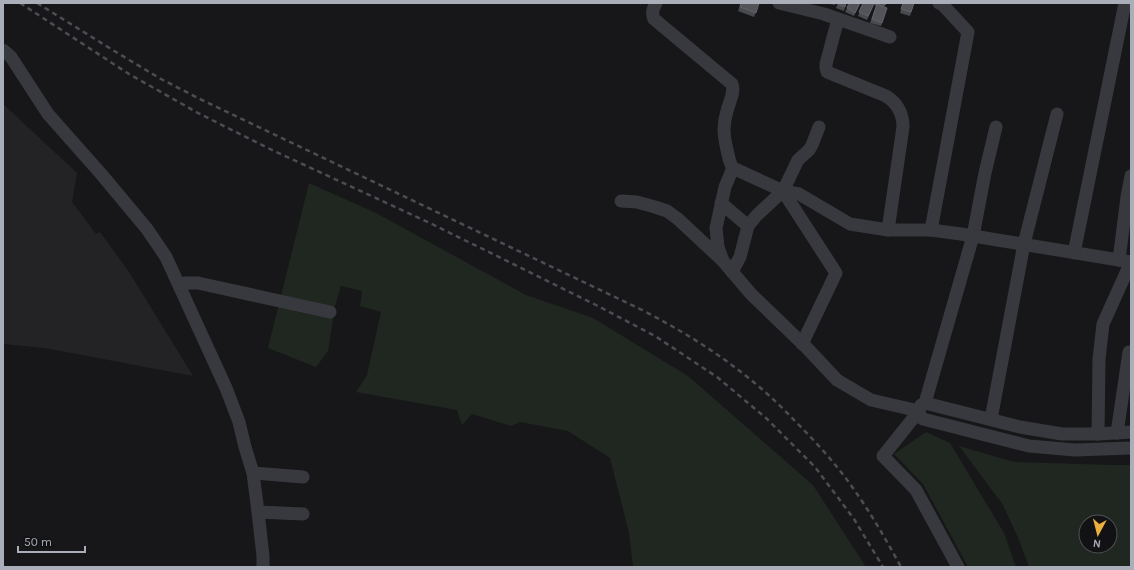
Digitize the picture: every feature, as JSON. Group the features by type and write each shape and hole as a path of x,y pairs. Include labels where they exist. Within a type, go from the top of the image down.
{"street":[{"path":"656,3 652,11 652,16 654,19 732,84 733,92 726,112 723,137 730,164 733,168 783,191 799,194 850,224 888,230 931,230 1127,262"},
{"path":"779,3 813,10 890,37"},
{"path":"931,230 968,32 942,4 939,3"},
{"path":"1074,253 1125,3"},
{"path":"838,19 826,64 827,72 886,96 899,107 902,115 903,127 888,230"},
{"path":"3,50 11,57 48,114 148,229 166,257 226,388 239,422 253,473 263,567"},
{"path":"991,419 1024,244 1057,114"},
{"path":"732,272 740,257 748,226 757,215 783,191 798,160 809,150 812,145 819,127"},
{"path":"996,127 973,236 920,417 1029,446 1075,450 1131,448"},
{"path":"723,261 718,247 716,228 725,187 733,168"},
{"path":"1098,434 1099,359 1103,324 1127,262 1127,196 1131,176"},
{"path":"783,191 836,273 802,344"},
{"path":"621,200 637,202 655,207 667,211 678,219 723,261 751,294 837,380 871,400 991,419 1020,427 1062,434 1131,432"},
{"path":"721,203 748,226"},
{"path":"179,284 198,283 330,312"},
{"path":"1117,433 1130,352"},
{"path":"922,407 883,456 916,490 958,567"},
{"path":"253,473 303,477"},
{"path":"258,512 303,514"}],"shaded area":[{"path":"3,104 77,173 72,202 96,234 100,232 129,272 193,376 45,348 3,344"},
{"path":"309,183 376,213 526,295 593,318 688,376 813,485 866,567 633,567 629,533 610,458 568,431 520,422 511,426 472,414 462,425 457,410 356,392 367,375 381,312 360,306 362,291 341,286 335,306 328,351 316,367 268,348"},
{"path":"926,432 950,443 1004,533 1016,567 968,567 923,484 894,454"},
{"path":"959,446 1014,462 1131,465 1131,567 1029,567 1019,540 1003,505"}],"building":[{"path":"741,3 759,3 756,13 740,7"},
{"path":"846,3 845,7 838,4"},
{"path":"849,3 860,3 855,13 847,8"},
{"path":"863,3 874,3 868,16 859,12"},
{"path":"903,3 914,3 911,12 901,9"},
{"path":"877,4 887,8 882,23 872,19"}],"railway":[{"path":"20,3 129,74 198,113 272,150 432,224 596,305 655,336 717,377 766,418 815,467 854,519 883,567"},
{"path":"37,3 161,79 640,309 700,343 741,372 765,392 822,449 863,503 901,567"}]}
